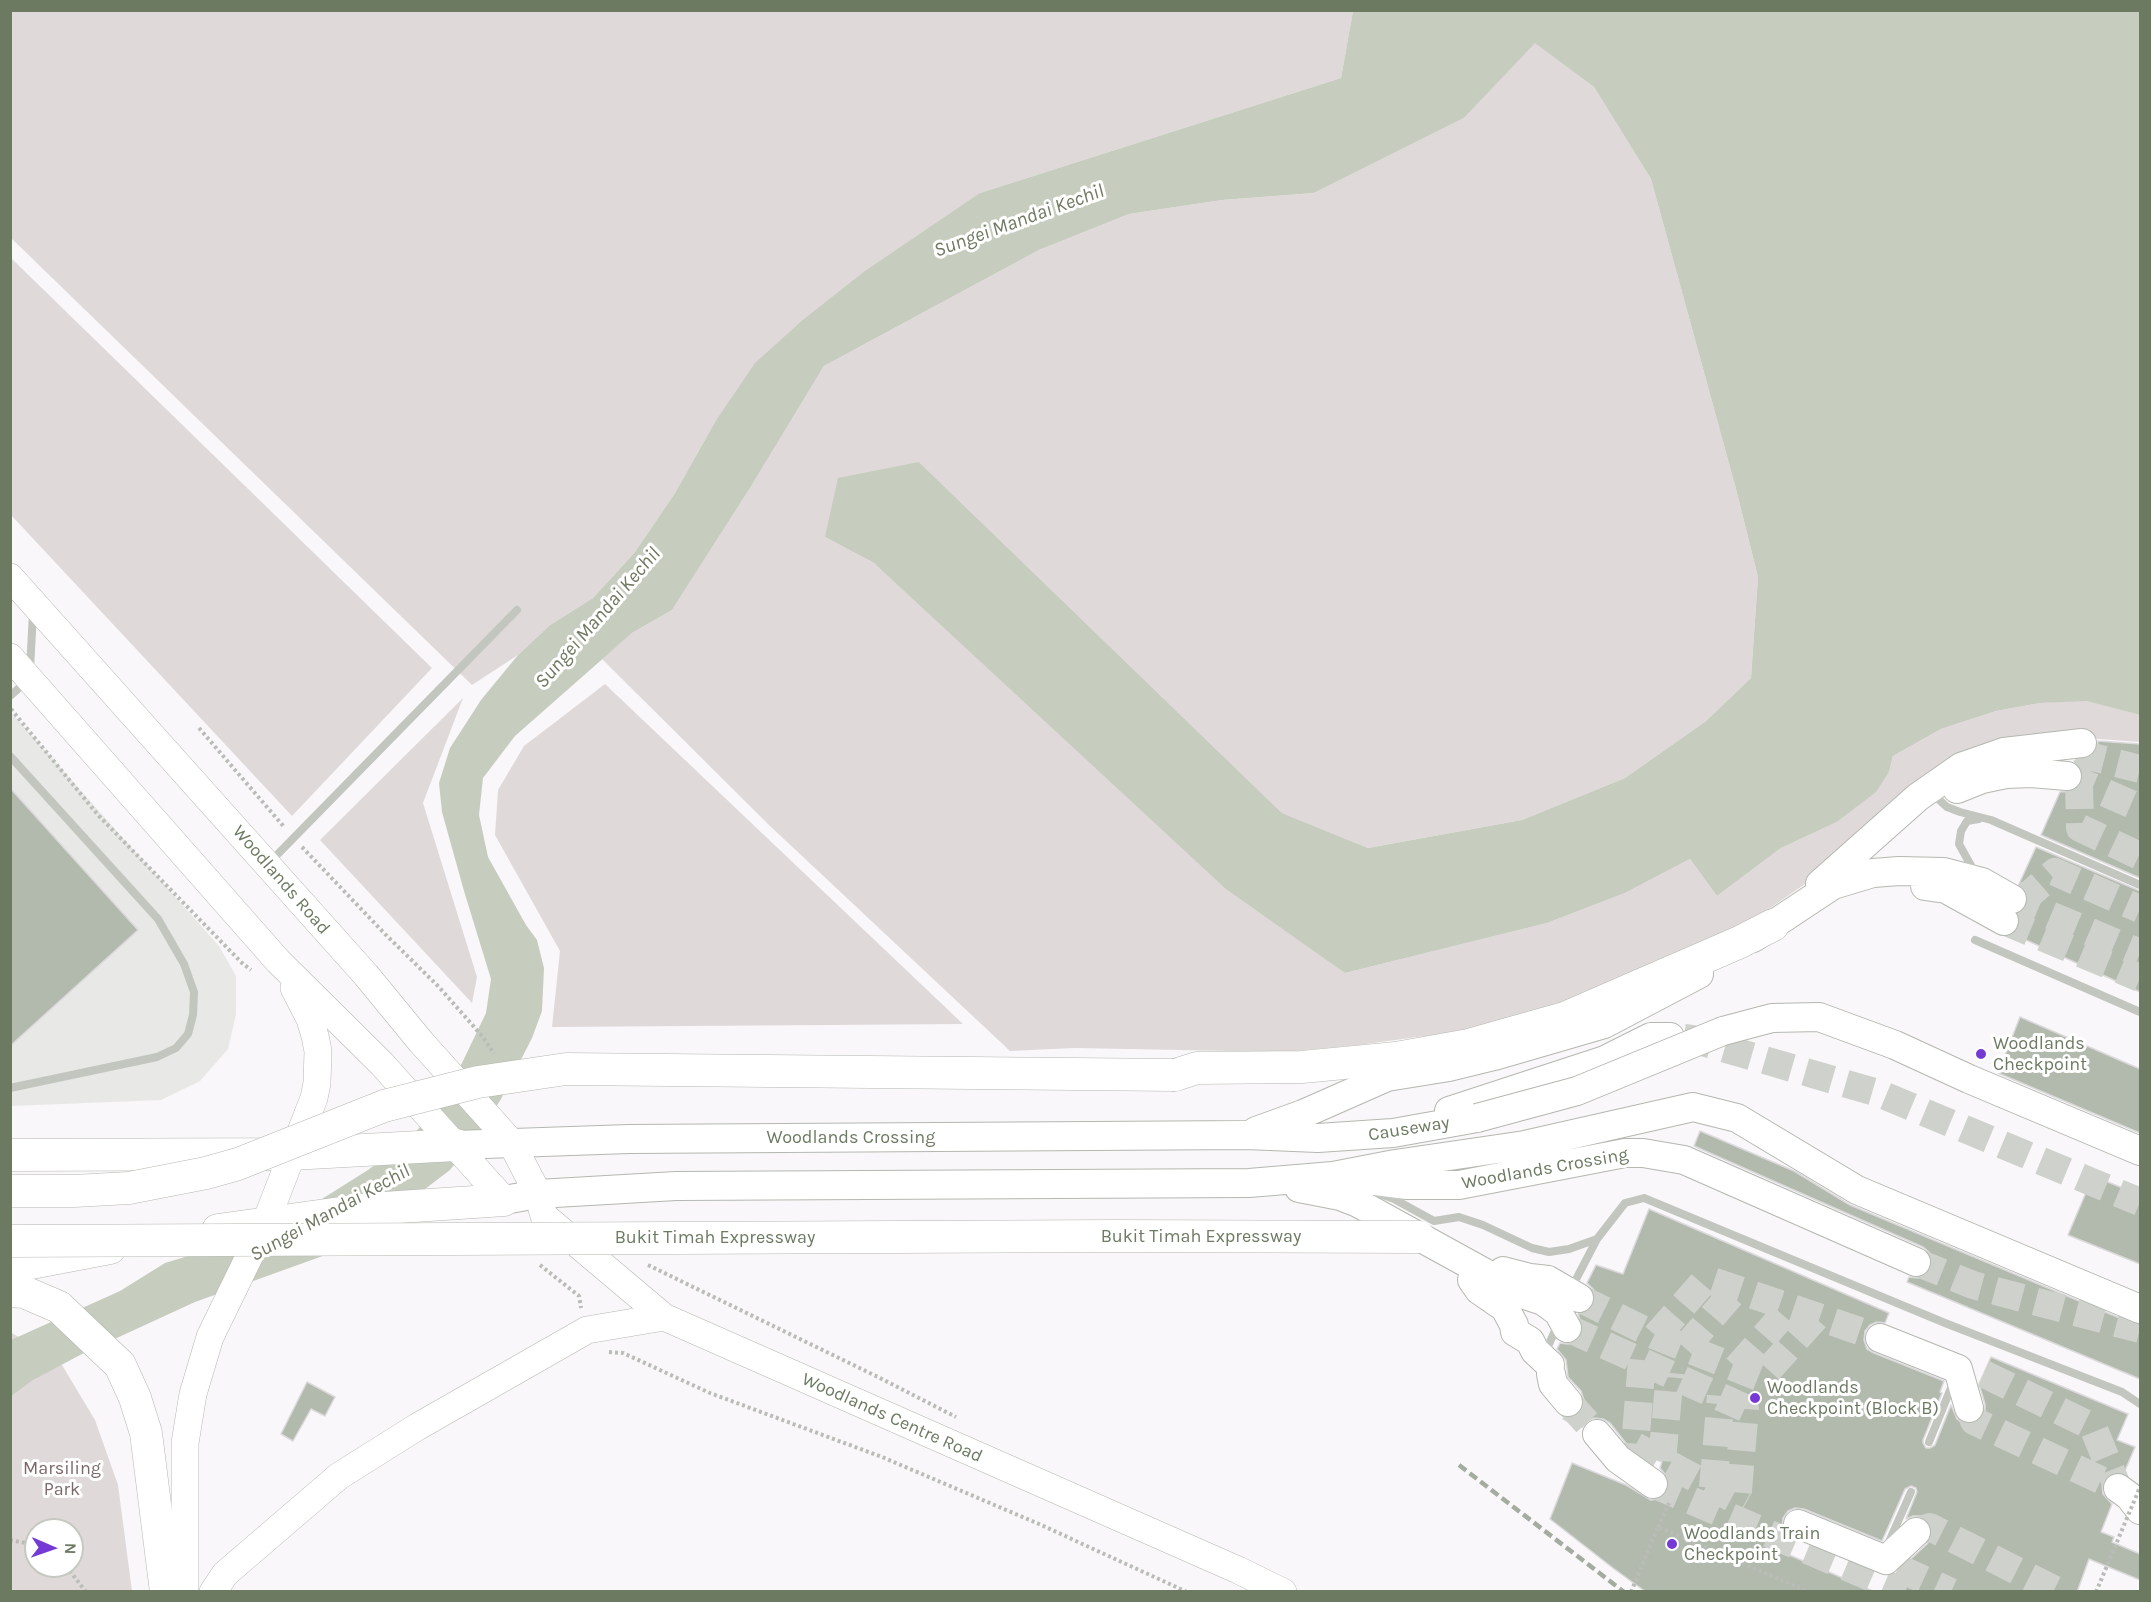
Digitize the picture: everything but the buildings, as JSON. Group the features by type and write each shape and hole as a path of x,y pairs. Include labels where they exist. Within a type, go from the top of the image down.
{"highway":[{"name":"Woodlands Crossing","path":"1246,1135 1303,1114 1387,1077 1449,1067 1604,1024 1704,972 1833,885 1936,797 1940,789 1956,776 2007,757 2024,754 2073,756 2004,752 1961,767 1918,797 1773,925"},
{"name":"Woodlands Crossing","path":"1944,872 1982,882 2008,910 1946,890 1898,884 1833,885 1873,873 1944,872"},
{"path":"10,1191 129,1188 206,1173 238,1164 384,1106 424,1094 477,1082 566,1070 1175,1075 1197,1079 1302,1066 1396,1058 1469,1045 1565,1018 1740,942 1773,925"},
{"name":"Causeway","path":"1340,1137 1370,1136 1477,1118 1577,1091 1723,1031 1772,1018 1819,1017 1895,1045 1969,1080 2140,1151"},
{"name":"Woodlands Crossing","path":"456,1145 629,1139 1246,1135 1295,1138 1340,1137 1351,1130 1397,1124 1446,1112 1605,1060 1651,1037 1670,1037"},
{"path":"1227,1074 1387,1077"},
{"name":"Woodlands Crossing","path":"504,1200 538,1194 676,1186 1249,1183 1333,1176 1395,1164 1525,1145 1693,1107 1737,1118 1857,1190 2140,1309"},
{"path":"10,1155 291,1154 456,1145"},
{"name":"Woodlands Crossing","path":"1333,1176 1407,1185 1459,1185 1625,1153 1643,1153 1684,1160 1916,1262"},
{"name":"Woodlands Crossing","path":"1249,1183 1305,1189 1340,1196 1358,1203 1461,1260 1530,1278 1548,1280 1568,1307"},
{"path":"10,1268 170,1237 369,1209 504,1200"},
{"name":"Bukit Timah Expressway","path":"10,1241 1091,1236 1419,1237"},
{"path":"1461,1260 1479,1290 1505,1308 1515,1332 1530,1341 1548,1366 1553,1384 1568,1402"},
{"path":"10,1290 24,1292 59,1307 120,1365 135,1398 146,1432 166,1592"},
{"path":"1880,1338 1971,1371 1969,1408"},
{"path":"1597,1434 1618,1459 1661,1494"},
{"path":"2129,1487 2130,1496 2140,1510"},
{"path":"1798,1524 1888,1562 1916,1532"}],"main road":[{"name":"Woodlands Road","path":"10,577 268,864 366,975 421,1042 511,1142 538,1194"},
{"path":"10,657 20,687 268,968 310,1019 318,1051 314,1098 291,1154 253,1225 240,1276 210,1337 194,1394 185,1443 185,1592"},
{"path":"268,968 326,1009 382,1064 504,1200"},
{"name":"Woodlands Centre Road","path":"538,1194 544,1216 664,1317 1247,1574 1283,1592"},
{"path":"213,1592 225,1574 339,1476 417,1427 587,1330 664,1317"}],"lane":[{"path":"20,687 33,601"},
{"path":"268,864 517,610"},
{"path":"10,756 158,919 184,964 194,992 193,1015 188,1034 176,1048 157,1057 10,1088"},
{"path":"1936,797 1947,807 1991,820 2140,885"},
{"path":"1982,882 1966,861 1959,844 1967,821 1977,818 1991,820"},
{"path":"1975,940 2140,1011"},
{"path":"1333,1176 1394,1199 1434,1221 1460,1217 1532,1248 1549,1252 1569,1249 1597,1239"},
{"path":"1548,1366 1568,1307 1597,1239 1625,1203 1644,1198 1945,1323 2122,1392 2140,1404"},
{"path":"1929,1442 1971,1371"},
{"path":"1888,1562 1911,1492"}],"path":[{"path":"10,708 98,814 242,963 268,968"},
{"path":"199,728 294,838 439,987 468,1021"},
{"path":"638,1260 963,1421"},
{"path":"536,1261 579,1296 587,1330 623,1353 710,1393 882,1457 1039,1524 1187,1592"},
{"path":"604,1351 623,1353"},
{"path":"2096,1592 2129,1487"},
{"path":"1631,1592 1658,1527 1661,1494"},
{"path":"1658,1527 1809,1592"},
{"path":"75,1578 86,1592"}],"shaded area":[{"path":"10,711 219,946 236,976 236,1014 228,1049 200,1081 161,1100 11,1106"}],"green space":[{"path":"10,11 1353,11 1341,78 980,193 715,422 675,493 635,552 593,598 550,625 518,655 472,685 11,238"},
{"path":"1535,42 1594,87 1651,179 1758,577 1751,678 1706,721 1625,778 1522,820 1368,848 1282,813 919,462 825,537 874,563 1345,973 1547,923 1625,893 1690,859 1717,896 1781,848 1837,822 1875,792 1889,772 1893,756 1941,729 1996,711 2040,703 2087,700 2140,715 2140,742 2085,738 2002,748 1747,924 1575,1004 1462,1031 1284,1052 1075,1048 1010,1051 769,825 602,659 632,633 672,610 824,366 1039,250 1129,214 1222,200 1314,193 1464,118"},
{"path":"11,258 432,668 292,816 11,515"},
{"path":"605,684 963,1024 552,1027 560,951 495,835 498,790 524,746"},
{"path":"463,698 423,803 477,977 472,1003 320,840"},
{"name":"Marsiling Park","path":"10,1332 59,1360 95,1420 118,1485 132,1591 11,1591"}],"water":[{"name":"Sungei Mandai Kechil","path":"1353,11 2140,11 2140,715 2087,701 2040,703 1996,711 1941,729 1893,756 1889,772 1876,792 1837,822 1781,848 1717,896 1690,859 1625,893 1547,923 1345,973 1226,889 874,563 825,537 838,478 919,462 1282,813 1368,848 1522,820 1625,778 1706,721 1751,678 1758,577 1651,179 1594,87 1535,43 1464,118 1314,193 1222,200 1129,214 1039,250 824,366 672,610 632,633 515,736 483,778 479,815 488,857 526,925 537,940 544,968 542,1011 532,1038 501,1099 481,1131 450,1170 391,1220 331,1253 195,1302 82,1354 33,1380 11,1396 11,1340 120,1291 165,1263 198,1253 314,1204 368,1170 411,1138 437,1106 462,1063 486,1013 491,979 442,812 439,783 450,748 481,700 518,655 550,625 593,598 635,552 675,493 715,422 755,363 804,319 865,271 980,193 1341,78"}],"tunnel":[{"path":"2077,753 2140,769"},
{"path":"2067,776 2140,808"},
{"path":"2079,781 2080,828 2140,856"},
{"path":"2018,901 2055,872 2140,909"},
{"path":"2012,899 2140,953"},
{"path":"2004,921 2140,978"},
{"path":"1684,1038 1878,1093 2140,1202"},
{"path":"1916,1262 1973,1285 2140,1329"},
{"path":"1656,1336 1706,1279 1880,1338"},
{"path":"1685,1348 1736,1289"},
{"path":"1579,1298 1656,1336 1761,1378 1817,1316"},
{"path":"1737,1368 1790,1307"},
{"path":"1567,1328 1745,1408 1737,1502"},
{"path":"1642,1360 1635,1446 1745,1505"},
{"path":"1662,1461 1670,1373"},
{"path":"1984,1374 2093,1427 2118,1488"},
{"path":"1713,1488 1721,1396"},
{"path":"1568,1402 1597,1434"},
{"path":"1969,1408 1974,1421 2118,1488"},
{"path":"1653,1484 1905,1592"},
{"path":"1916,1532 1930,1527 2059,1592"},
{"path":"1898,1568 1951,1592"}],"railway":[{"path":"1459,1465 1624,1592"}],"place":[{"name":"Woodlands Checkpoint","path":"1981,1054"},
{"name":"Woodlands Checkpoint (Block B)","path":"1755,1398"},
{"name":"Woodlands Train Checkpoint","path":"1672,1544"}]}
